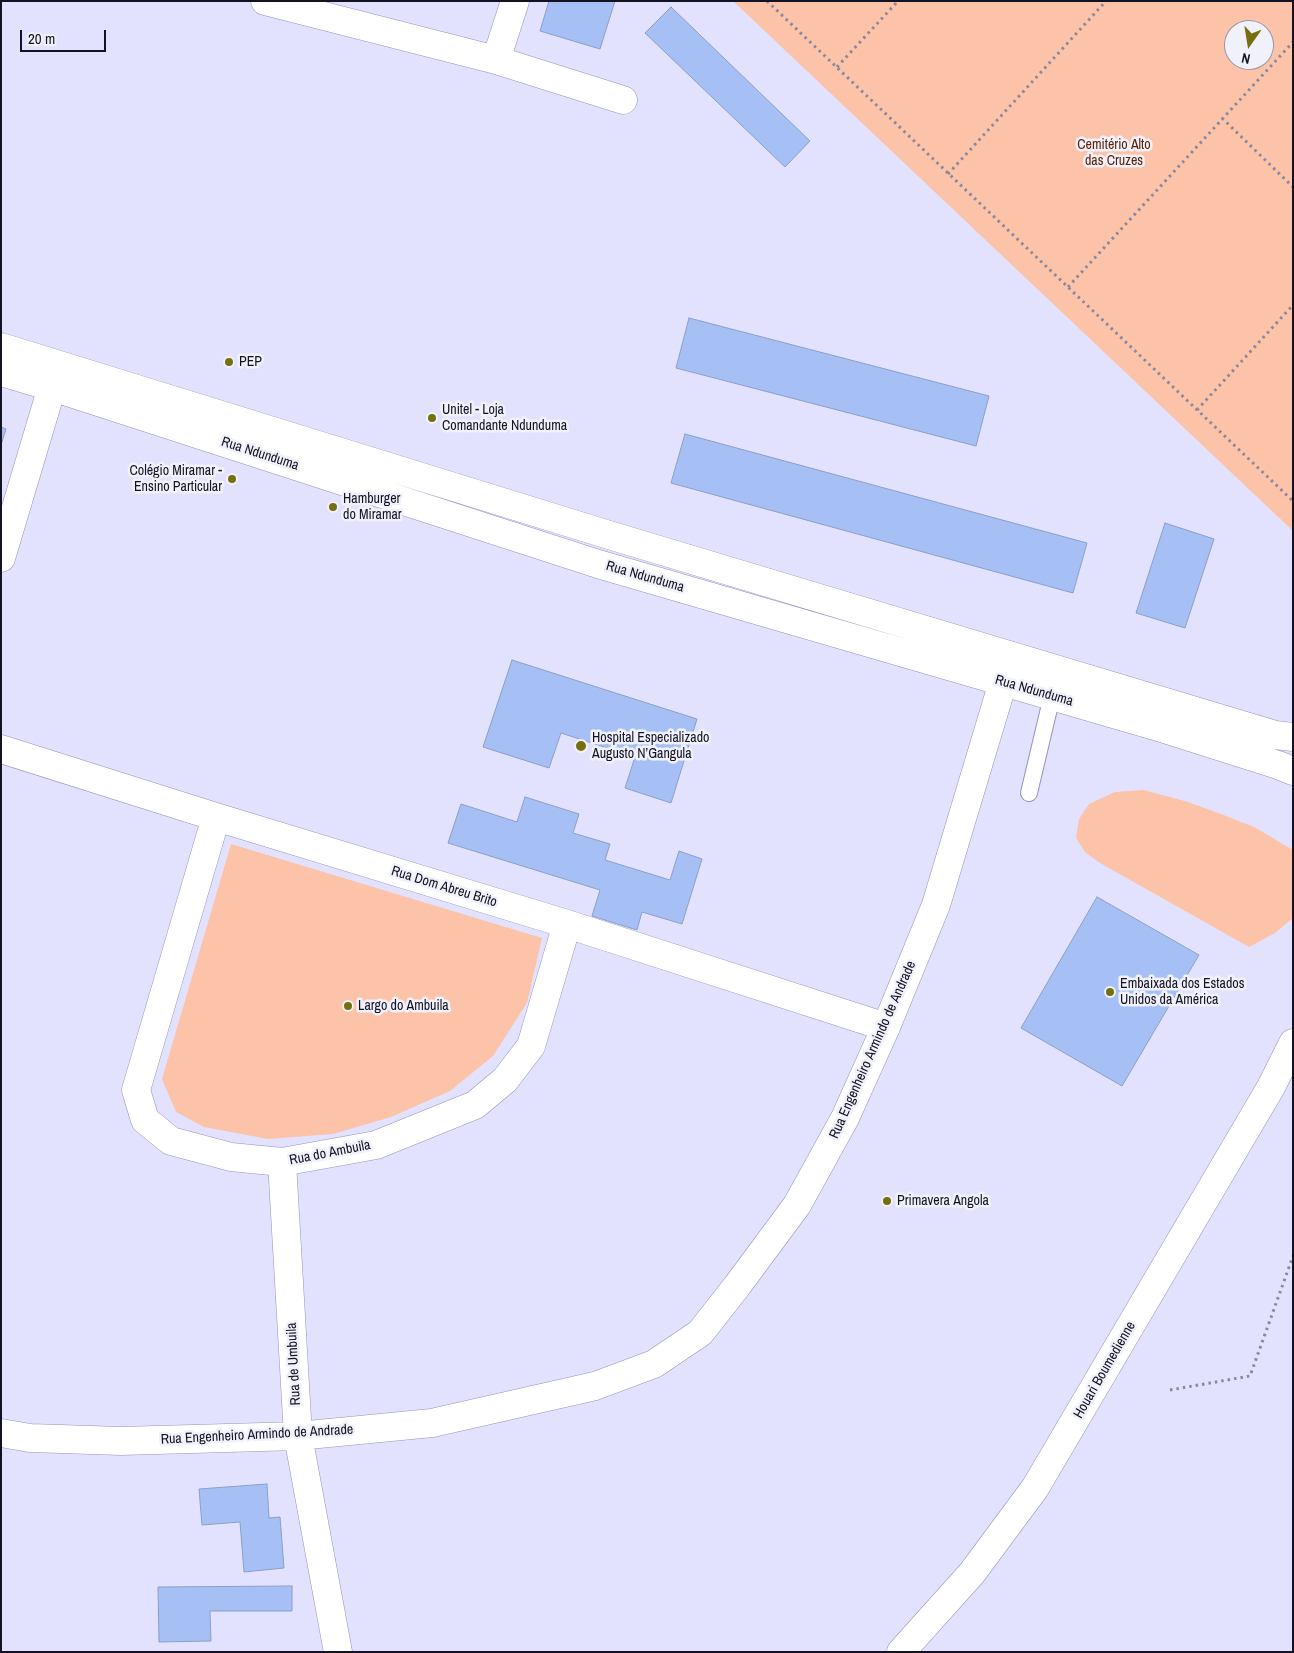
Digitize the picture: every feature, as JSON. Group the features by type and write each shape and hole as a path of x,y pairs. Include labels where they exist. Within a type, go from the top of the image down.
{"street":[{"path":"265,1 496,60 624,100"},
{"path":"496,60 515,1"},
{"name":"Rua Ndunduma","path":"1,347 619,538 1247,726 1293,737"},
{"name":"Rua Ndunduma","path":"1,372 598,564 1174,732 1293,771"},
{"path":"1,558 52,387"},
{"name":"Rua Engenheiro Armindo de Andrade","path":"1,1433 30,1438 121,1441 298,1436 432,1423 595,1386 654,1364 700,1333 732,1293 796,1205 845,1118 886,1026 936,905 1003,682"},
{"name":"Rua Dom Abreu Brito","path":"1,749 567,924 886,1026"},
{"name":"Rua do Ambuila","path":"216,817 136,1090 145,1120 171,1141 231,1157 282,1162 376,1144 475,1105 505,1080 531,1046 567,924"},
{"name":"Houari Boumedienne","path":"901,1652 972,1574 1035,1488 1287,1064 1293,1043"},
{"name":"Rua de Umbuila","path":"282,1162 298,1436 338,1652"}],"lane":[{"path":"1029,793 1052,696"}],"path":[{"path":"767,1 1293,501"},
{"path":"837,68 898,1"},
{"path":"948,174 1106,1"},
{"path":"1068,287 1293,42"},
{"path":"1222,118 1293,187"},
{"path":"1197,410 1293,306"},
{"path":"1170,1390 1250,1376 1293,1256"}],"green space":[{"name":"Cemitério Alto das Cruzes","path":"733,1 1293,1 1293,531"},
{"path":"1144,790 1188,802 1254,827 1293,850 1293,918 1275,933 1249,947 1100,863 1085,852 1076,838 1079,819 1089,804 1115,792"},
{"path":"231,844 542,938 527,1003 493,1056 450,1091 391,1117 333,1134 268,1139 204,1127 176,1112 162,1079"}],"building":[{"path":"549,1 615,1 600,49 540,31"},
{"path":"671,7 810,141 785,167 645,33"},
{"path":"689,318 989,396 976,446 676,368"},
{"path":"1,427 6,429 1,445"},
{"path":"685,434 1087,543 1073,593 671,483"},
{"path":"1165,523 1214,539 1185,628 1136,613"},
{"path":"512,660 697,719 671,803 625,788 635,757 561,733 549,768 483,747"},
{"path":"525,797 579,814 573,833 610,844 605,860 670,880 679,851 702,859 682,924 642,912 637,930 592,916 600,890 448,843 461,804 517,822"},
{"name":"Embaixada dos Estados Unidos da América","path":"1097,897 1199,955 1122,1086 1021,1028"},
{"path":"267,1484 269,1518 280,1517 284,1568 244,1572 240,1522 202,1525 199,1489"},
{"path":"292,1586 292,1611 210,1611 211,1641 159,1642 158,1587"}],"place":[{"name":"PEP","path":"229,362"},
{"name":"Unitel - Loja Comandante Ndunduma","path":"432,418"},
{"name":"Colégio Miramar - Ensino Particular","path":"232,479"},
{"name":"Hamburger do Miramar","path":"333,507"},
{"name":"Hospital Especializado Augusto N’Gangula","path":"581,746"},
{"name":"Embaixada dos Estados Unidos da América","path":"1110,992"},
{"name":"Largo do Ambuila","path":"348,1006"},
{"name":"Primavera Angola","path":"887,1201"}]}
